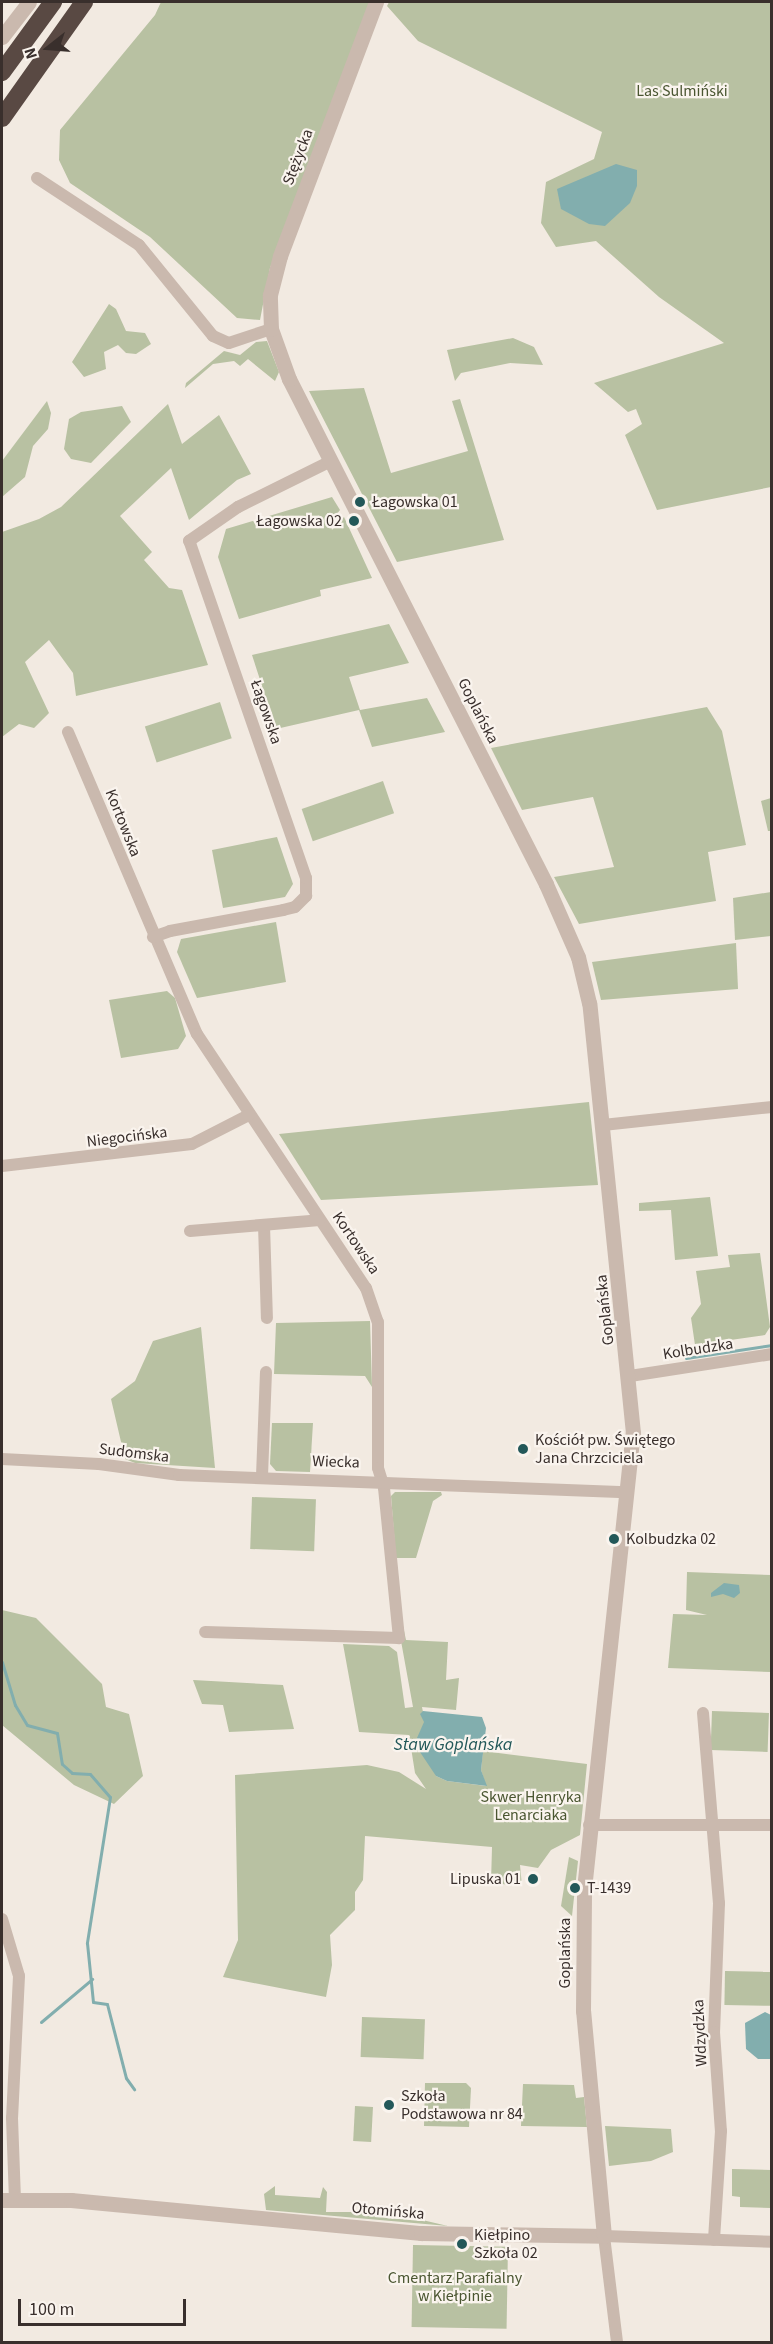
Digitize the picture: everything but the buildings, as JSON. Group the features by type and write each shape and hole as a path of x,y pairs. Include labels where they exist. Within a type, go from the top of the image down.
{"highway":[{"path":"2,72 53,2"},
{"path":"2,118 84,2"}],"street":[{"path":"2,38 29,2"},
{"name":"Stężycka","path":"271,329 270,295 280,256 376,2"},
{"path":"37,178 139,245 213,336 229,343 271,329"},
{"name":"Goplańska","path":"271,329 289,379 571,940 589,1003 630,1377 633,1433 589,1825 584,1889 583,2011 604,2236 617,2343"},
{"name":"Łagowska","path":"153,938 170,931 295,907 306,896 306,878 189,541 238,507 331,461"},
{"name":"Kortowska","path":"68,732 153,938 196,1034 366,1288 378,1322 378,1468 382,1481 399,1638 205,1632"},
{"path":"603,1125 771,1107"},
{"name":"Niegocińska","path":"2,1166 192,1144 249,1115"},
{"path":"190,1231 320,1220"},
{"path":"264,1225 267,1318"},
{"name":"Kolbudzka","path":"630,1377 771,1354"},
{"path":"262,1476 266,1372"},
{"name":"Sudomska","path":"2,1460 99,1464 156,1473 262,1476"},
{"name":"Wiecka","path":"262,1476 514,1485 626,1492"},
{"name":"Wdzydzka","path":"703,1713 719,1903 714,2032 721,2131 714,2240"},
{"path":"589,1825 771,1825"},
{"path":"2,1919 20,1976 8,2200"},
{"name":"Otomińska","path":"8,2200 70,2200 421,2233 771,2241"}],"green space":[{"path":"161,2 371,2 270,268 260,320 237,318 150,237 70,183 59,160 60,130 155,15"},
{"name":"Las Sulmiński","path":"389,2 771,2 771,487 657,510 625,435 642,424 636,409 628,412 594,383 724,343 659,297 596,241 556,247 541,223 546,182 594,159 602,132 418,41 387,6"},
{"path":"109,304 116,309 126,331 145,333 151,344 136,354 126,353 118,345 104,352 106,369 84,377 72,362"},
{"path":"513,338 534,347 543,365 510,363 461,373 455,381 447,350"},
{"path":"267,341 279,372 275,381 248,359 240,366 234,361 213,364 185,388 186,383 224,351 240,355 256,342"},
{"path":"364,388 391,473 468,451 452,401 460,399 504,540 397,562 309,391"},
{"path":"47,401 51,413 48,429 33,446 25,477 2,497 2,461"},
{"path":"168,404 182,444 219,415 251,474 237,480 189,520 171,468 120,516 152,552 144,560 169,588 182,590 208,665 76,696 73,673 49,640 25,662 49,713 34,728 19,724 2,737 2,532 39,519 61,507"},
{"path":"122,406 131,422 91,463 71,459 64,449 69,419 81,412"},
{"path":"332,497 340,510 336,515 327,513 332,530 344,517 372,578 320,590 321,596 239,619 218,557 226,529"},
{"path":"389,624 409,663 349,677 360,710 427,698 445,732 372,747 359,710 276,729 252,655"},
{"path":"220,702 232,738 157,763 145,726"},
{"path":"707,707 722,731 746,845 708,852 716,901 579,924 554,877 614,867 593,797 522,810 491,748"},
{"path":"383,781 394,813 313,841 302,809"},
{"path":"771,798 771,831 768,831 761,801"},
{"path":"277,837 293,884 285,897 223,908 212,850"},
{"path":"771,892 771,936 735,940 733,898"},
{"path":"276,922 286,982 197,998 177,952 181,939"},
{"path":"736,943 738,989 601,1000 592,962"},
{"path":"167,991 175,998 186,1036 178,1049 121,1058 109,1000"},
{"path":"589,1102 598,1185 321,1200 279,1134"},
{"path":"710,1197 718,1256 675,1260 671,1210 639,1211 639,1203"},
{"path":"760,1253 770,1327 765,1335 695,1345 691,1318 701,1304 696,1271 730,1267 728,1255"},
{"path":"370,1321 372,1387 365,1376 274,1374 276,1323"},
{"path":"201,1327 215,1468 135,1463 125,1459 111,1399 135,1381 153,1341"},
{"path":"272,1423 313,1423 310,1472 276,1471 270,1464"},
{"path":"395,1492 441,1492 442,1495 433,1501 416,1558 396,1558 391,1496"},
{"path":"252,1497 316,1499 314,1551 250,1549"},
{"path":"687,1572 771,1575 771,1672 668,1668 673,1614 707,1615 686,1610"},
{"path":"2,1610 36,1618 102,1684 106,1707 129,1714 143,1776 114,1804 74,1785 2,1725"},
{"name":"Skwer Henryka Lenarciaka","path":"403,1626 406,1640 448,1642 446,1680 459,1678 456,1710 422,1707 436,1776 447,1781 486,1786 481,1770 483,1751 587,1764 580,1835 551,1850 538,1868 520,1865 522,1886 491,1883 492,1847 365,1836 363,1880 355,1892 355,1910 330,1935 332,1965 326,1997 223,1977 238,1940 235,1775 367,1765 399,1772 426,1789 415,1773 409,1735 359,1732 343,1644 389,1646 397,1652 405,1708 413,1707 401,1641"},
{"path":"193,1680 283,1685 294,1729 229,1732 223,1705 202,1704"},
{"path":"712,1711 769,1713 768,1752 711,1750"},
{"path":"569,1857 578,1861 572,1916 561,1906"},
{"path":"725,1971 771,1972 770,2006 724,2005"},
{"path":"362,2017 425,2019 424,2059 361,2057"},
{"path":"425,2083 466,2083 471,2088 469,2127 424,2126"},
{"path":"523,2084 574,2085 576,2098 584,2097 587,2127 521,2126"},
{"path":"355,2106 373,2107 371,2142 353,2141"},
{"path":"605,2126 671,2129 673,2152 651,2161 609,2166"},
{"path":"732,2169 771,2170 771,2208 740,2207 740,2197 732,2196"},
{"path":"275,2186 275,2195 320,2198 323,2187 327,2192 326,2212 417,2212 418,2219 448,2226 266,2210 264,2194"},
{"name":"Cmentarz Parafialny w Kiełpinie","path":"413,2245 508,2247 507,2329 412,2327"}],"water":[{"path":"616,164 637,170 637,186 630,203 605,226 589,224 561,209 557,189"},
{"path":"724,1583 739,1585 740,1593 734,1598 723,1594 711,1597 711,1593"},
{"name":"Staw Goplańska","path":"423,1711 482,1717 486,1728 481,1770 487,1786 447,1781 436,1776 420,1752 417,1738 424,1722 420,1714"},
{"path":"765,2012 771,2015 771,2059 758,2059 746,2049 745,2023"}],"waterway":[{"path":"686,1358 772,1345"},
{"path":"2,1662 15,1705 27,1725 57,1733 62,1764 72,1773 90,1774 110,1797 87,1943 93,2002 107,2004 126,2078 134,2089"},
{"path":"41,2022 92,1979"}],"place":[{"name":"Łagowska 01","path":"360,502"},
{"name":"Łagowska 02","path":"354,521"},
{"name":"Kościół pw. Świętego Jana Chrzciciela","path":"523,1449"},
{"name":"Kolbudzka 02","path":"614,1539"},
{"name":"Lipuska 01","path":"533,1879"},
{"name":"T-1439","path":"575,1888"},
{"name":"Szkoła Podstawowa nr 84","path":"389,2105"},
{"name":"Kiełpino Szkoła 02","path":"462,2244"}]}
